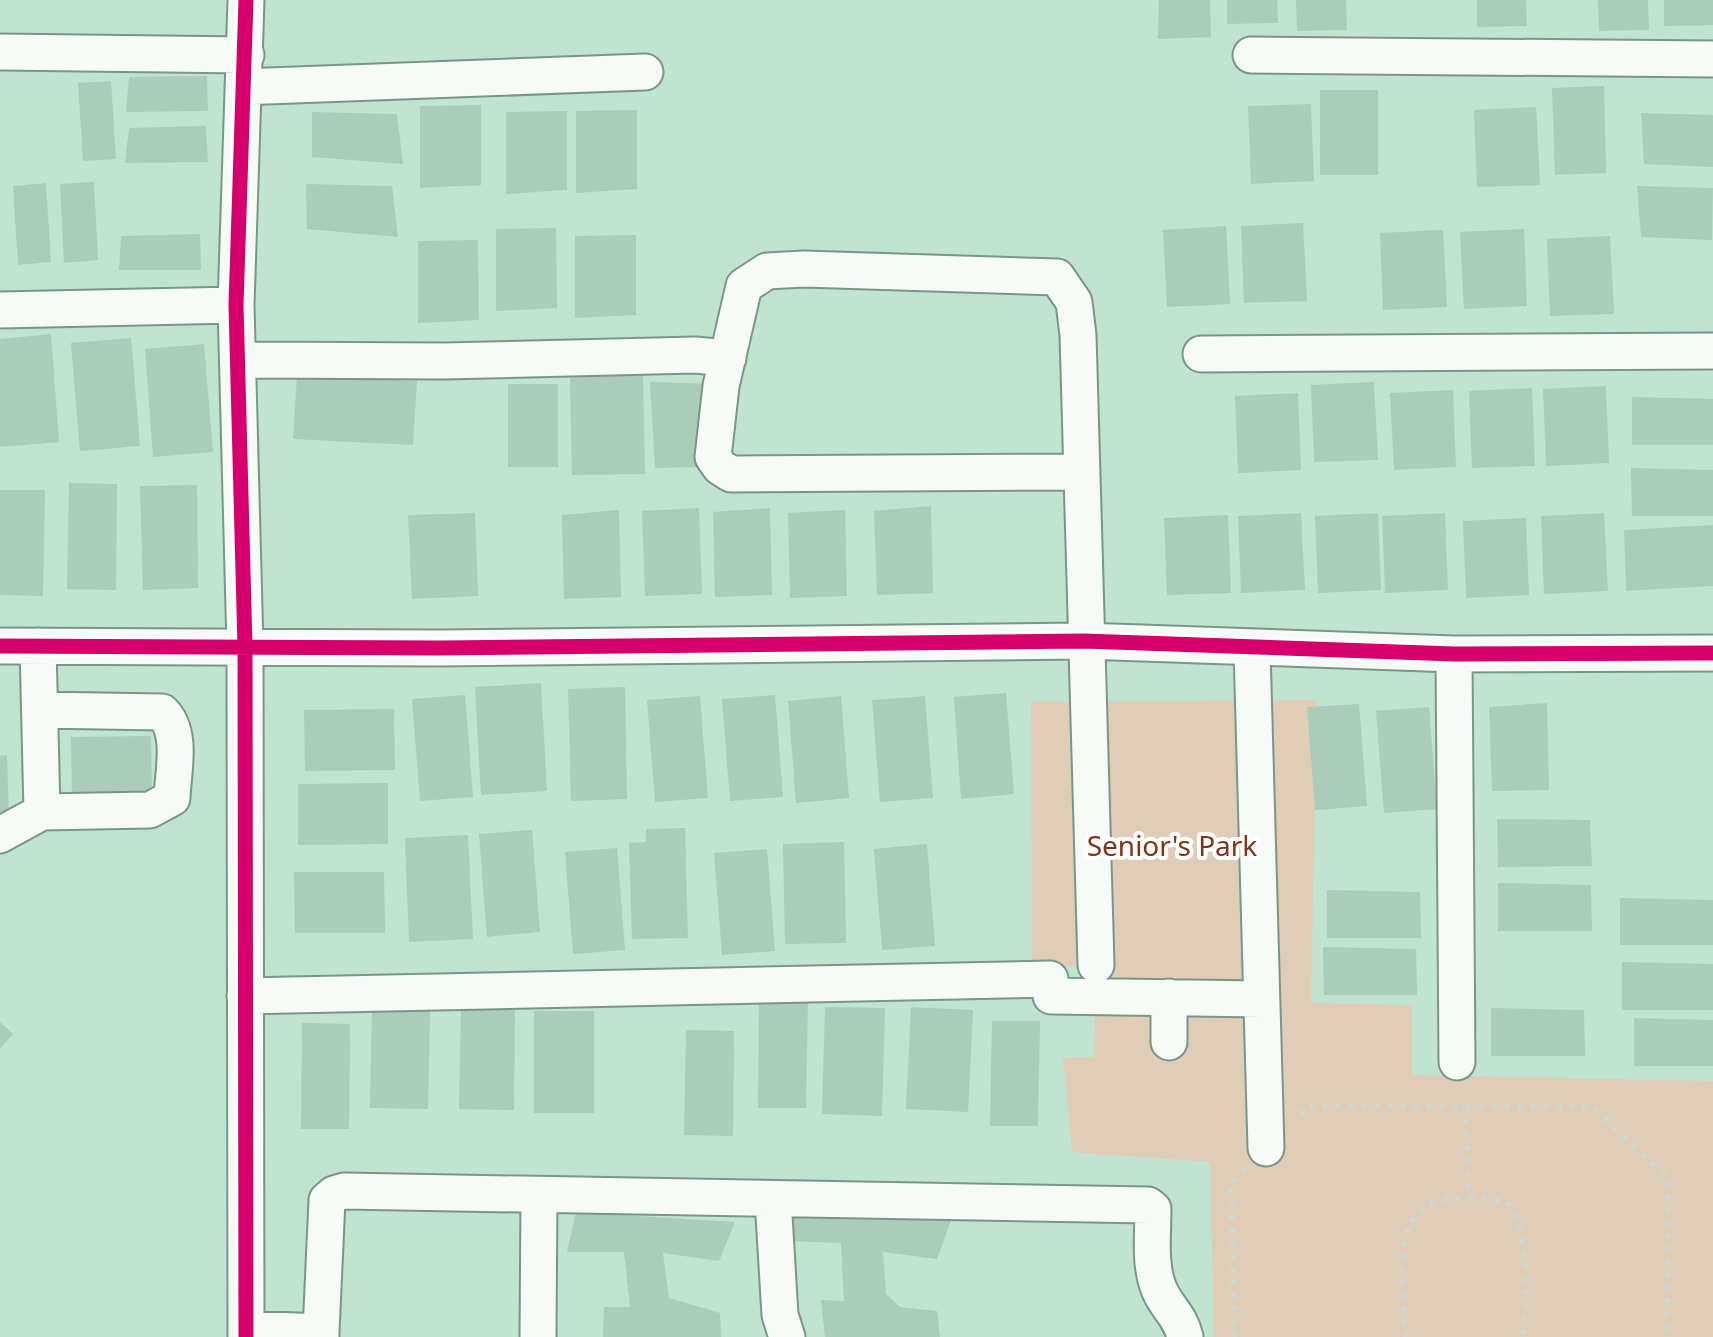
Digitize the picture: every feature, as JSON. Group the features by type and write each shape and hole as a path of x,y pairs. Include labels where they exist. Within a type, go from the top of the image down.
{"street":[{"path":"246,0 236,305 245,647 246,1333 321,1334 327,1200 344,1191 1151,1206 1153,1272 1161,1294 1179,1316 1185,1337"},
{"path":"0,52 245,71 644,72"},
{"path":"1251,55 1713,59"},
{"path":"1081,472 731,474 720,468 713,457 744,286 767,271 804,269 1057,277 1074,302 1081,472 1096,965"},
{"path":"0,310 236,305"},
{"path":"1201,354 1713,351"},
{"path":"238,360 444,361 696,355 728,358"},
{"path":"0,646 1084,641 1454,654 1713,653"},
{"path":"38,646 42,812"},
{"path":"1252,649 1266,1148"},
{"path":"1454,654 1457,1062"},
{"path":"0,835 42,812 150,810 172,798 174,735 172,721 162,712 40,710"},
{"path":"246,996 1050,979 1050,996 1261,998"},
{"path":"1169,997 1169,1042"},
{"path":"538,1337 539,1195"},
{"path":"773,1198 780,1314 787,1337"}],"path":[{"path":"1235,1337 1231,1182 1308,1106 1593,1107 1668,1178 1667,1337"},
{"path":"1466,1106 1468,1198"},
{"path":"1406,1337 1407,1225 1422,1208 1443,1198 1490,1196 1510,1205 1521,1228 1525,1274 1522,1337"}],"green space":[{"name":"Senior's Park","path":"1317,700 1311,1003 1412,1005 1412,1075 1713,1081 1713,1337 1214,1337 1210,1162 1072,1152 1063,1058 1094,1057 1096,966 1032,967 1031,702"}],"building":[{"path":"1159,0 1210,0 1211,37 1158,39"},
{"path":"1227,0 1277,0 1278,23 1227,24"},
{"path":"1296,0 1346,0 1347,30 1297,31"},
{"path":"1477,0 1526,0 1527,26 1477,27"},
{"path":"1598,0 1648,0 1649,30 1599,31"},
{"path":"1664,0 1713,0 1713,25 1664,26"},
{"path":"207,76 208,111 126,112 129,77"},
{"path":"111,81 116,159 83,161 78,83"},
{"path":"1604,86 1606,173 1555,175 1552,88"},
{"path":"1320,90 1378,90 1378,175 1320,175"},
{"path":"1311,104 1314,181 1251,184 1248,106"},
{"path":"481,105 481,185 420,188 420,106"},
{"path":"1536,107 1540,185 1477,187 1474,110"},
{"path":"637,110 637,189 576,193 576,111"},
{"path":"567,111 567,190 506,194 506,112"},
{"path":"312,112 397,114 403,164 312,157"},
{"path":"1641,113 1713,115 1713,167 1644,164"},
{"path":"206,126 208,162 125,163 129,128"},
{"path":"94,182 98,260 64,263 60,184"},
{"path":"46,183 51,262 18,265 13,186"},
{"path":"306,184 392,186 398,237 307,229"},
{"path":"1637,186 1713,188 1712,240 1641,237"},
{"path":"1303,223 1307,301 1244,303 1241,226"},
{"path":"1226,226 1230,304 1167,307 1163,230"},
{"path":"556,228 557,308 496,311 496,229"},
{"path":"1524,229 1527,306 1464,309 1460,232"},
{"path":"1443,230 1447,307 1383,310 1380,233"},
{"path":"200,234 201,270 119,270 121,236"},
{"path":"636,235 636,315 575,318 575,236"},
{"path":"1610,236 1614,314 1550,316 1547,239"},
{"path":"478,240 479,320 418,323 418,241"},
{"path":"51,334 59,442 0,447 0,339"},
{"path":"131,338 140,446 80,451 71,343"},
{"path":"204,344 213,452 153,457 145,349"},
{"path":"297,375 417,381 413,445 293,439"},
{"path":"643,375 645,474 572,475 570,376"},
{"path":"650,382 710,384 706,467 655,468"},
{"path":"1374,382 1378,460 1314,462 1311,385"},
{"path":"508,384 558,384 558,467 508,467"},
{"path":"1606,386 1609,463 1546,466 1543,389"},
{"path":"1532,388 1535,466 1472,468 1469,391"},
{"path":"1453,390 1456,467 1394,470 1390,393"},
{"path":"1298,393 1301,470 1238,473 1235,396"},
{"path":"1632,397 1713,399 1713,445 1632,445"},
{"path":"1631,468 1713,470 1713,516 1632,516"},
{"path":"69,483 117,484 116,590 67,589"},
{"path":"197,485 198,588 143,590 140,486"},
{"path":"0,490 45,490 43,596 0,595"},
{"path":"931,506 933,593 877,595 874,511"},
{"path":"699,508 702,594 645,596 642,511"},
{"path":"770,508 772,595 715,597 713,512"},
{"path":"619,510 621,597 564,599 562,515"},
{"path":"845,510 847,596 790,598 788,513"},
{"path":"475,513 478,596 412,599 408,515"},
{"path":"1301,513 1305,590 1241,593 1238,516"},
{"path":"1378,513 1381,590 1318,593 1315,516"},
{"path":"1445,513 1448,590 1385,593 1382,516"},
{"path":"1604,513 1608,591 1544,594 1541,516"},
{"path":"1228,515 1231,593 1167,595 1164,518"},
{"path":"1526,518 1529,595 1466,598 1463,521"},
{"path":"1713,525 1713,586 1626,591 1624,530"},
{"path":"541,683 547,791 481,795 475,687"},
{"path":"625,687 627,799 571,801 568,689"},
{"path":"1006,693 1014,794 961,799 954,697"},
{"path":"465,695 473,797 420,801 412,699"},
{"path":"775,695 783,797 730,801 722,699"},
{"path":"700,696 708,798 655,802 647,700"},
{"path":"841,696 849,798 796,803 788,701"},
{"path":"925,696 933,798 880,802 872,700"},
{"path":"1547,703 1549,790 1492,791 1489,707"},
{"path":"1359,704 1367,806 1315,810 1307,707"},
{"path":"1429,707 1437,809 1384,813 1376,711"},
{"path":"394,709 395,770 305,771 304,710"},
{"path":"151,736 152,796 72,798 71,737"},
{"path":"7,755 9,816 0,816 0,756"},
{"path":"388,783 388,844 298,845 298,784"},
{"path":"1497,819 1590,820 1592,866 1498,867"},
{"path":"685,828 688,938 632,939 629,843 646,842 646,829"},
{"path":"532,830 540,932 487,937 479,834"},
{"path":"468,835 473,939 409,942 405,838"},
{"path":"844,842 846,943 785,944 783,844"},
{"path":"927,844 935,946 882,950 874,849"},
{"path":"617,848 625,950 573,954 565,852"},
{"path":"767,849 775,951 722,955 714,853"},
{"path":"294,872 384,872 385,933 295,933"},
{"path":"1498,883 1591,885 1592,931 1498,931"},
{"path":"1327,890 1420,892 1421,938 1327,938"},
{"path":"1620,898 1713,900 1713,945 1620,945"},
{"path":"1323,947 1416,949 1417,995 1324,995"},
{"path":"1622,962 1713,964 1713,1010 1622,1010"},
{"path":"759,1002 808,1002 806,1108 758,1108"},
{"path":"372,1007 430,1008 428,1109 370,1108"},
{"path":"825,1007 885,1008 882,1116 822,1114"},
{"path":"911,1007 973,1010 968,1112 906,1109"},
{"path":"461,1008 515,1009 514,1110 459,1109"},
{"path":"1491,1008 1584,1010 1585,1056 1491,1056"},
{"path":"534,1011 594,1011 594,1113 534,1113"},
{"path":"1634,1018 1713,1020 1713,1066 1634,1066"},
{"path":"992,1021 1040,1021 1038,1126 990,1126"},
{"path":"0,1022 13,1034 0,1049"},
{"path":"302,1023 350,1024 349,1129 301,1129"},
{"path":"686,1030 734,1031 733,1136 684,1135"},
{"path":"791,1204 952,1218 937,1259 883,1252 886,1294 900,1307 937,1311 940,1337 825,1337 821,1300 844,1301 841,1243 788,1241"},
{"path":"576,1212 735,1222 719,1261 663,1253 669,1298 720,1313 721,1337 603,1337 604,1307 630,1307 624,1252 567,1252"}],"cycle path":[{"path":"246,0 236,305 245,647 246,1337"},
{"path":"0,646 441,648 1084,641 1454,654 1713,653"}]}
